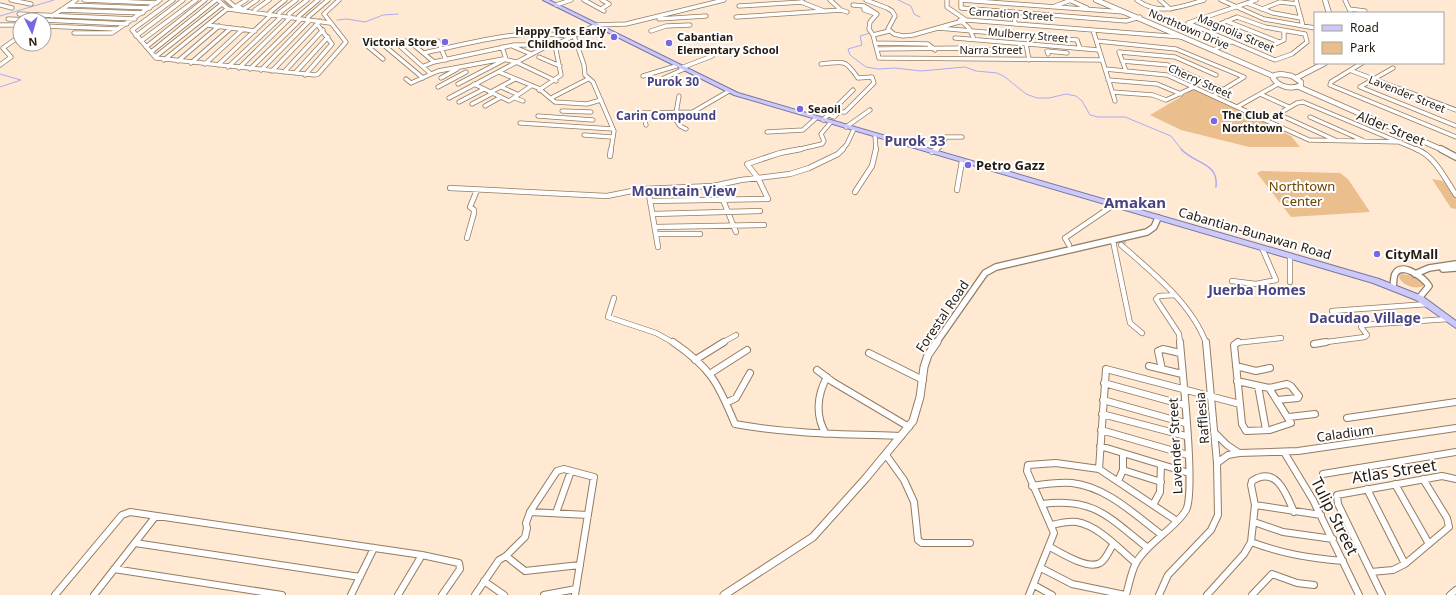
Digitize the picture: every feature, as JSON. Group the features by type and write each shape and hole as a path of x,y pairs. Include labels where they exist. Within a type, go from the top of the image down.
{"main road":[{"name":"Cabantian-Bunawan Road","path":"545,0 729,91 846,127 1115,204 1393,287 1419,298 1456,325"}],"street":[{"path":"11,0 31,4"},
{"path":"52,15 76,0"},
{"path":"84,0 156,3"},
{"path":"74,33 106,34 119,30 160,0"},
{"path":"173,0 133,29 132,32 155,57 164,60 305,75 318,74 346,42 327,19 324,12 339,0"},
{"path":"178,0 194,1"},
{"path":"136,36 183,0"},
{"path":"146,47 205,0"},
{"path":"150,52 217,0 227,9 300,17 318,23 330,23"},
{"path":"228,1 234,0"},
{"path":"235,7 246,0"},
{"path":"240,11 257,0"},
{"path":"255,10 269,0"},
{"path":"218,65 255,31 285,0"},
{"path":"228,66 296,0"},
{"path":"239,68 307,0"},
{"path":"250,69 318,0"},
{"path":"261,70 328,0"},
{"path":"556,5 570,0"},
{"path":"584,0 602,10 610,4 602,0"},
{"path":"424,66 434,62 511,45 555,45 594,24 622,25 724,0"},
{"path":"763,0 774,4"},
{"path":"797,0 826,12"},
{"path":"830,0 841,10 846,12"},
{"path":"866,0 887,8 894,13 894,19 888,27 889,31 873,35"},
{"path":"947,0 948,7 966,20"},
{"path":"1127,13 961,0 961,8 1126,21 1139,18"},
{"path":"1052,7 1070,0 1092,10"},
{"name":"Northtown Drive","path":"1096,0 1274,76"},
{"name":"Northtown Drive","path":"1100,0 1127,13"},
{"path":"1137,0 1145,7 1155,10 1170,9 1204,0"},
{"path":"1160,0 1170,9"},
{"path":"1221,0 1264,19 1314,28"},
{"path":"1198,19 1256,0"},
{"path":"1322,0 1328,12"},
{"path":"1325,0 1325,12"},
{"path":"1345,0 1350,11 1365,11"},
{"path":"141,41 194,1"},
{"path":"228,1 235,7 271,14"},
{"path":"746,15 738,4 803,2"},
{"path":"1262,9 1283,2 1296,2 1303,26"},
{"path":"1247,3 1273,13 1301,18"},
{"path":"69,4 150,8"},
{"path":"155,57 222,4"},
{"path":"1274,4 1280,7"},
{"path":"0,5 12,8"},
{"path":"853,5 864,6 877,14 869,25 877,49 936,50 964,48 1009,51"},
{"path":"164,60 227,9"},
{"path":"61,10 143,13"},
{"path":"684,10 690,17"},
{"path":"736,17 746,15 826,12 841,10"},
{"path":"1014,12 1015,24"},
{"path":"52,15 135,19"},
{"path":"645,19 706,16"},
{"path":"1198,19 1215,26 1269,47 1286,38 1284,31 1258,26 1237,17 1215,26"},
{"path":"8,19 12,19"},
{"path":"309,19 327,19"},
{"name":"Magnolia Street","path":"1198,19 1188,23 1277,60 1302,48 1307,42 1305,34 1284,31"},
{"path":"1258,26 1264,19"},
{"path":"52,20 128,24"},
{"path":"959,20 971,31 974,40"},
{"name":"Carnation Street","path":"889,31 897,35 908,36 921,34 959,20 966,20 1185,37"},
{"path":"1226,21 1279,42"},
{"path":"305,75 332,45 318,23"},
{"path":"272,71 318,23"},
{"path":"207,24 255,31"},
{"path":"0,25 12,26"},
{"path":"651,31 666,26 690,25"},
{"path":"52,26 119,30"},
{"path":"178,61 219,26"},
{"path":"191,63 231,28"},
{"path":"937,28 1076,40 1080,48"},
{"path":"205,64 243,29"},
{"path":"1161,35 1165,33 1166,29"},
{"path":"284,72 323,30"},
{"path":"1093,30 1115,101"},
{"path":"424,53 508,36 558,33 572,37"},
{"path":"295,74 328,37"},
{"path":"572,37 585,68 585,75 593,82 614,132 610,156"},
{"name":"Mulberry Street","path":"954,38 1099,50"},
{"path":"394,41 424,66 431,74"},
{"path":"383,59 365,44 409,41 434,62"},
{"path":"438,41 446,60"},
{"path":"1097,41 1176,49 1194,54 1244,77 1213,96"},
{"path":"0,65 11,57 3,48 12,42"},
{"path":"380,42 423,78"},
{"path":"1007,42 1010,60"},
{"path":"1214,50 1231,42"},
{"path":"875,43 928,44 936,50"},
{"path":"1026,44 1029,60"},
{"path":"511,45 531,54"},
{"path":"448,98 550,45"},
{"path":"539,90 562,76 555,45"},
{"path":"452,47 457,57"},
{"path":"502,47 506,59"},
{"path":"1065,47 1069,60"},
{"name":"Narra Street","path":"877,49 879,58 1102,60"},
{"path":"1048,54 1047,51 1067,53"},
{"path":"1126,71 1119,52 1176,58 1216,75 1205,81"},
{"path":"643,76 680,68 712,56"},
{"path":"539,57 560,66"},
{"path":"406,79 411,84 431,74 506,59 516,62 556,81"},
{"path":"458,84 506,59"},
{"path":"1122,61 1168,65 1224,90"},
{"path":"821,64 843,62 848,64 858,78 872,77 874,83 845,112 839,112 834,117 829,115"},
{"path":"1294,77 1316,64"},
{"path":"1280,85 1273,80 1274,76 1294,77 1323,64"},
{"path":"1361,64 1352,71 1331,82 1330,85 1456,137"},
{"path":"457,68 473,76"},
{"path":"441,78 457,68"},
{"path":"664,78 680,68"},
{"name":"Lavender Street","path":"1393,68 1360,87 1456,126"},
{"name":"Cherry Street","path":"1105,69 1164,74 1309,140 1401,142"},
{"path":"1352,71 1456,110"},
{"path":"438,87 466,72"},
{"path":"499,72 553,97 556,102 587,104 601,100"},
{"path":"1294,77 1301,82 1300,86"},
{"path":"472,104 515,79"},
{"path":"553,97 588,79"},
{"path":"1108,80 1157,84 1181,94"},
{"path":"474,84 509,101 531,86"},
{"path":"1239,108 1280,85 1300,86 1456,155"},
{"path":"501,87 523,101"},
{"path":"1112,92 1153,95 1166,100 1194,87"},
{"path":"459,102 484,89"},
{"path":"823,120 853,90"},
{"path":"646,125 643,113 697,110 729,91"},
{"path":"1262,95 1289,107"},
{"path":"679,96 675,112 676,124 686,129"},
{"path":"485,106 501,97"},
{"name":"Alder Street","path":"1289,107 1300,102 1401,142 1422,152 1430,157 1455,193"},
{"path":"587,104 596,128"},
{"path":"1289,107 1278,114 1338,141"},
{"path":"846,127 870,110"},
{"path":"1322,110 1310,117 1366,142"},
{"path":"562,111 591,112"},
{"path":"538,116 593,120"},
{"path":"767,132 803,130 816,118"},
{"path":"650,201 768,199 758,178 747,164 774,155 822,144 824,141 822,134 831,122"},
{"path":"520,123 613,129"},
{"path":"450,188 607,196 648,189 717,185 799,171 834,157 847,144 854,129"},
{"path":"584,135 612,137"},
{"path":"855,192 872,169 876,143 875,135"},
{"path":"1383,136 1386,142"},
{"path":"932,152 941,146 946,137 962,137"},
{"path":"957,190 962,161"},
{"path":"717,185 736,232"},
{"path":"648,189 658,247"},
{"path":"466,238 474,213 474,210 470,207 477,190"},
{"path":"1069,245 1065,238 1115,204"},
{"path":"652,214 760,211"},
{"name":"Forestal Road","path":"724,595 812,537 886,455 909,427 915,414 923,380 924,367 928,355 981,278 989,270 1121,243 1152,230 1158,218"},
{"path":"655,227 764,225"},
{"path":"656,234 700,234"},
{"path":"1121,243 1130,323 1142,333"},
{"name":"Rafflesia","path":"1121,243 1161,280 1198,326 1206,340 1217,464 1218,515 1211,530 1168,575 1158,595"},
{"path":"1232,282 1256,284 1276,280 1262,248"},
{"path":"1290,256 1290,282"},
{"path":"1418,275 1427,270 1456,264"},
{"path":"1427,270 1456,268"},
{"path":"1393,287 1394,275 1397,272 1407,271 1418,275 1426,280 1429,286 1419,298"},
{"name":"Lavender Street","path":"1126,595 1136,563 1148,548 1177,521 1185,512 1189,504 1188,455 1178,331 1156,299 1159,296 1174,295"},
{"path":"614,298 608,316 656,333 674,343 711,373 734,422 738,425 826,434 901,436"},
{"path":"1332,311 1428,304"},
{"path":"1314,344 1366,337 1367,335 1361,327 1362,325 1448,319"},
{"path":"695,360 736,335"},
{"path":"1269,388 1291,422 1288,425 1249,432 1244,429 1242,424 1234,345 1236,343 1281,338"},
{"path":"711,373 747,350"},
{"path":"1162,369 1158,350 1180,353"},
{"path":"869,353 923,380"},
{"path":"1149,366 1182,374"},
{"path":"1236,366 1256,371 1270,368"},
{"path":"1099,470 1104,370 1108,369 1240,404"},
{"path":"818,370 909,427"},
{"path":"726,403 736,398 750,374"},
{"path":"826,434 822,429 818,417 822,384 827,377"},
{"path":"1237,381 1269,388 1287,384 1291,386 1298,396 1298,398 1277,400"},
{"path":"1104,383 1184,405"},
{"path":"1258,386 1266,430"},
{"path":"1103,400 1185,423"},
{"path":"1347,418 1456,402"},
{"path":"1102,414 1186,436"},
{"path":"1289,417 1315,414"},
{"name":"Caladium","path":"1217,464 1228,455 1239,453 1284,452 1455,427"},
{"path":"1101,430 1188,455"},
{"path":"1214,432 1227,445 1239,453"},
{"path":"1100,446 1189,473"},
{"name":"Tulip Street","path":"1284,452 1321,515 1359,595"},
{"path":"1323,474 1456,452"},
{"path":"1118,481 1123,470 1123,454"},
{"path":"886,455 900,474 914,503 916,510 918,540 922,543 970,544"},
{"path":"1029,595 1050,547 1054,533 1052,525 1032,486 1026,466 1031,464 1056,463 1099,470 1177,521"},
{"path":"1153,505 1158,497 1162,482 1161,465"},
{"path":"475,595 499,560 506,556 527,535 528,528 526,522 530,512 557,471 564,469 594,477 576,592 544,595"},
{"path":"1123,470 1162,482"},
{"path":"556,513 571,471"},
{"name":"Atlas Street","path":"1371,572 1336,497 1342,493 1442,476 1456,479"},
{"path":"1207,595 1244,554 1251,542 1255,505 1251,486 1252,482 1256,478 1272,478 1281,484 1294,512"},
{"path":"1382,595 1371,572 1393,570 1405,564 1447,530 1450,525 1423,479"},
{"path":"1032,486 1060,482 1092,487 1105,494 1162,535"},
{"path":"1395,484 1429,544"},
{"path":"1367,489 1405,564"},
{"path":"1042,504 1064,502 1086,505 1097,510 1148,548"},
{"path":"1255,505 1321,515"},
{"path":"55,595 122,515 130,512 155,517 422,555 460,565 460,570 442,595"},
{"path":"530,512 588,514"},
{"path":"94,595 155,517"},
{"path":"1052,525 1068,522 1080,523 1090,528 1136,563"},
{"path":"1254,522 1283,532 1333,539"},
{"path":"1251,542 1281,553 1304,558 1343,560"},
{"path":"136,543 360,577"},
{"path":"1050,547 1089,564 1096,564 1101,562 1112,545"},
{"path":"351,595 374,548"},
{"path":"398,595 422,555"},
{"path":"506,556 525,571 580,565"},
{"path":"1041,568 1072,584 1126,595"},
{"path":"114,569 282,595"},
{"path":"1253,595 1272,574 1297,583 1314,584"},
{"path":"484,581 504,595"},
{"path":"1034,585 1052,595"},
{"path":"1450,595 1456,590"}],"green space":[{"name":"The Club at Northtown","path":"1194,89 1279,127 1277,129 1291,136 1300,147 1249,147 1181,130 1150,115"},
{"name":"Northtown Center","path":"1261,171 1340,173 1348,179 1370,212 1291,217 1257,173"},
{"path":"1432,179 1443,181 1456,199 1456,209 1451,208"},
{"path":"1401,274 1414,276 1423,282 1423,286 1409,286 1399,277"}],"waterway":[{"path":"0,16 54,0"},
{"path":"223,0 231,8"},
{"path":"898,0 911,6 914,14 920,17"},
{"path":"337,20 347,19 365,22 383,15 398,14"},
{"path":"870,33 860,36 862,45 848,49 850,55 866,67 921,71 965,67 976,71 997,73 1005,77 1026,94 1037,98 1049,98 1066,94 1076,96 1082,101 1090,115 1098,117 1125,117 1171,136 1182,150"},
{"path":"0,74 21,80 0,87"},
{"path":"1182,150 1192,158 1210,168 1216,179 1216,187"}],"place":[{"name":"Happy Tots Early Childhood Inc.","path":"614,37"},
{"name":"Victoria Store","path":"445,42"},
{"name":"Cabantian Elementary School","path":"669,43"},
{"name":"Seaoil","path":"800,109"},
{"name":"The Club at Northtown","path":"1214,121"},
{"name":"Petro Gazz","path":"968,165"},
{"name":"CityMall","path":"1377,254"}],"district":[{"name":"Purok 30","path":"673,82"},
{"name":"Carin Compound","path":"666,116"},
{"name":"Purok 33","path":"915,141"},
{"name":"Mountain View","path":"684,191"},
{"name":"Amakan","path":"1135,203"},
{"name":"Juerba Homes","path":"1257,290"},
{"name":"Dacudao Village","path":"1365,318"}]}
